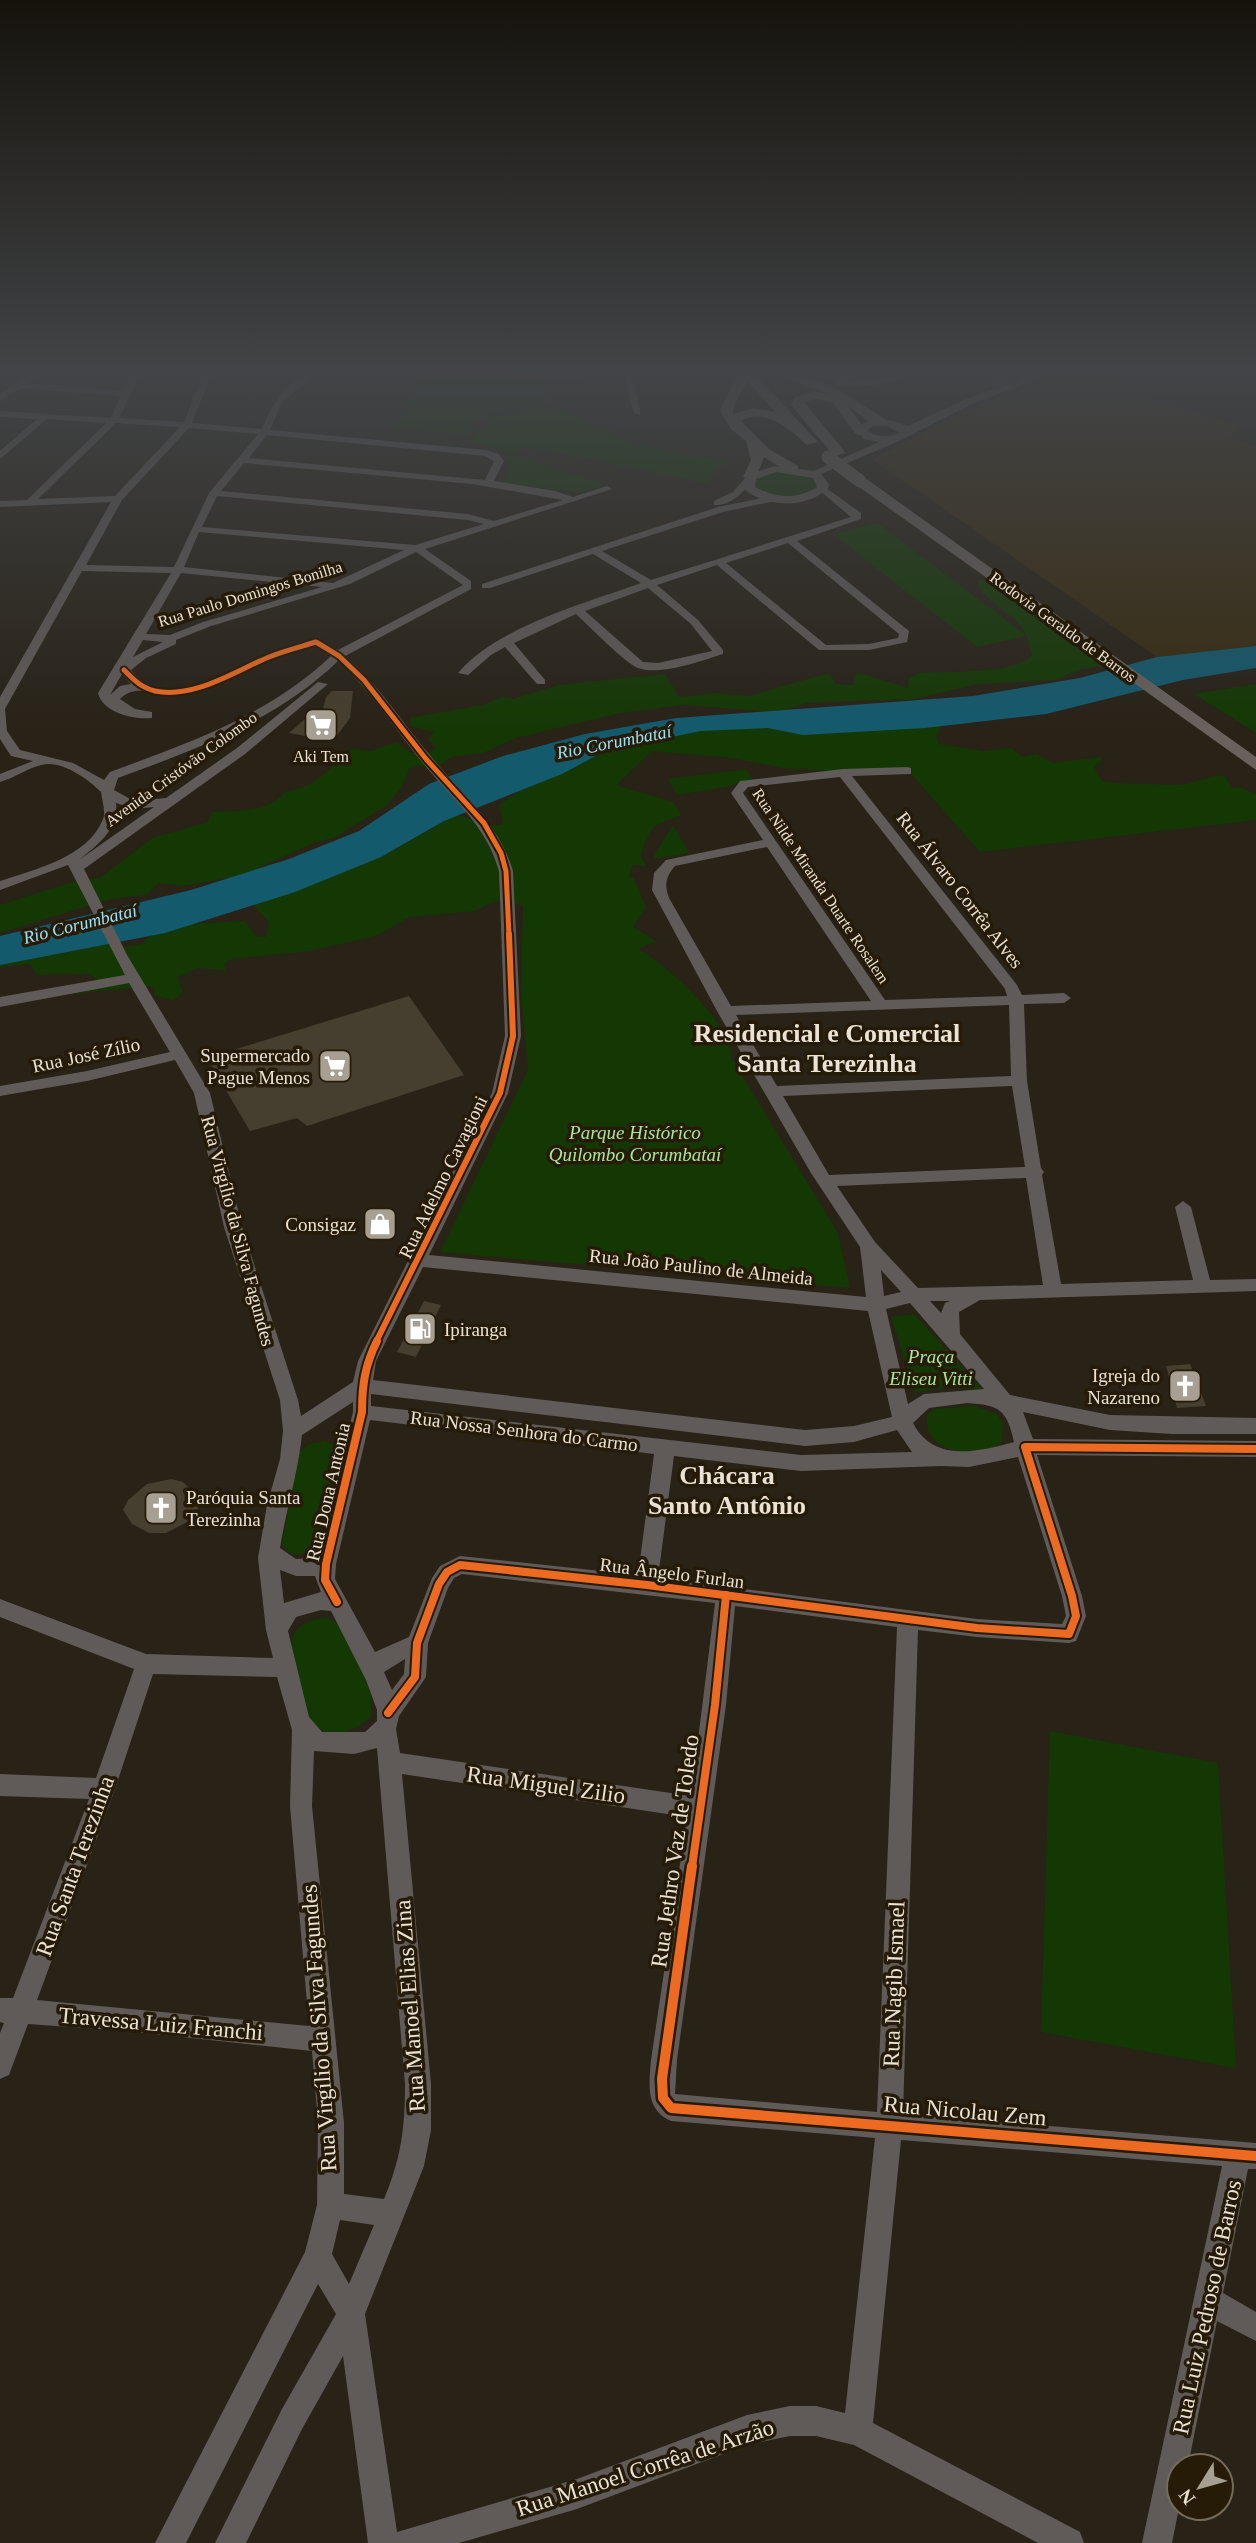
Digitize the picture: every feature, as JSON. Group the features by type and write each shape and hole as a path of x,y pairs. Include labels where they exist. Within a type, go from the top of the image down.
{"highway":[{"name":"Rodovia Geraldo de Barros","path":"884,493 1106,652 1256,750"},
{"name":"Rodovia Geraldo de Barros","path":"1167,694 1256,765"}],"main road":[{"path":"759,493 777,498 806,497 814,493"}],"street":[{"path":"31,502 40,493"},
{"path":"124,493 0,709 1,731 15,753 86,774 111,797 135,806 169,799"},
{"path":"148,715 111,705 104,693 141,636 178,570 214,493 468,517 491,523"},
{"path":"557,493 573,500"},
{"name":"Rua Paulo Domingos Bonilha","path":"141,636 161,639 182,635 207,624 303,597 338,585 417,548 596,493"},
{"name":"Avenida Cristóvão Colombo","path":"0,886 74,864 108,824 111,797 107,785 114,775 123,769 219,735 259,714 323,671 340,667 482,585 599,539 703,509 737,493"},
{"path":"464,673 471,661 526,629 651,584 856,519 857,515 850,508 829,493"},
{"name":"Avenida Cristóvão Colombo","path":"0,895 74,864 248,744 379,632 467,585 482,585 596,552 732,506 777,498"},
{"path":"0,504 118,499"},
{"path":"195,529 417,548 467,585"},
{"path":"720,563 823,648 869,647 903,640 905,634 791,541"},
{"path":"579,611 640,664 658,666 716,655 719,652 710,639 651,584 596,552"},
{"path":"79,568 178,570 338,585"},
{"path":"298,582 303,597"},
{"path":"131,712 118,705 114,695 124,688 144,685 168,691 202,688 272,656 316,642 379,632"},
{"path":"124,670 142,656 182,635"},
{"path":"506,641 541,682"},
{"path":"301,686 340,667 316,642"},
{"path":"124,670 128,656"},
{"name":"Rua Adelmo Cavagioni","path":"340,667 365,681 426,760 494,833 506,871 513,1036 500,1093 420,1260 367,1362 362,1386"},
{"path":"124,670 144,685"},
{"path":"219,735 237,736 248,744"},
{"path":"4,776 15,753"},
{"path":"4,776 45,761"},
{"name":"Rua Nilde Miranda Duarte Rosalem","path":"881,1005 737,796 741,786 843,774 907,771"},
{"name":"Rua Álvaro Corrêa Alves","path":"843,774 1012,988 1016,1000 1019,1081 1036,1172 1053,1292"},
{"path":"769,843 671,863 661,873 659,890 662,898 724,1011 824,1181 869,1246 951,1336 1018,1416 1025,1447 1256,1449"},
{"name":"Rua Virgílio da Silva Fagundes","path":"74,864 120,955 202,1093 233,1227 289,1400 293,1431 290,1459 279,1496 270,1552 277,1630 303,1729 302,1806 331,2123 330,2205 318,2256 170,2543"},
{"path":"0,1002 134,978"},
{"path":"724,1011 1064,998"},
{"name":"Rua José Zílio","path":"0,1091 75,1078 180,1054"},
{"path":"772,1091 1019,1081"},
{"path":"824,1181 1036,1172"},
{"path":"1183,1207 1203,1286"},
{"path":"869,1246 876,1305 902,1421 916,1444 937,1459"},
{"name":"Rua João Paulino de Almeida","path":"420,1260 876,1305 915,1296 1256,1285"},
{"path":"951,1336 948,1319 951,1308 978,1294"},
{"path":"293,1431 362,1386"},
{"name":"Rua Dona Antonia","path":"362,1386 362,1412 326,1564 325,1580 372,1670"},
{"name":"Rua Nossa Senhora do Carmo","path":"362,1386 805,1438 851,1437 902,1421"},
{"path":"902,1421 924,1401 987,1396 1114,1424 1256,1426"},
{"name":"Rua Nossa Senhora do Carmo","path":"362,1412 801,1463 995,1456 1025,1447"},
{"path":"647,1585 665,1447"},
{"name":"Rua Ângelo Furlan","path":"417,1643 439,1584 447,1572 460,1565 647,1585 908,1620 1069,1634 1076,1616 1025,1447"},
{"path":"270,1552 296,1568 310,1569 326,1564"},
{"name":"Rua Jethro Vaz de Toledo","path":"671,2108 662,2098 664,2060 701,1808 726,1595"},
{"path":"277,1630 289,1610 321,1601 337,1602"},
{"path":"0,1608 146,1664 286,1668"},
{"name":"Rua Nagib Ismael","path":"859,2431 890,2123 908,1620"},
{"path":"303,1729 317,1742 358,1744 375,1738 415,1677 417,1643 381,1660 372,1670"},
{"name":"Rua Santa Terezinha","path":"0,2066 10,2011 104,1790 146,1664"},
{"name":"Rua Manoel Elias Zina","path":"351,2314 411,2166 418,2130 418,2084 386,1721 372,1670"},
{"name":"Rua Miguel Zilio","path":"390,1762 701,1808"},
{"path":"0,1785 104,1790"},
{"name":"Travessa Luiz Franchi","path":"10,2011 126,2019 323,2040"},
{"name":"Rua Nicolau Zem","path":"671,2108 890,2123 1247,2155"},
{"name":"Rua Luiz Pedroso de Barros","path":"1157,2543 1209,2301 1247,2155"},
{"path":"330,2205 392,2214"},
{"path":"318,2256 351,2314 383,2543"},
{"path":"1209,2301 1256,2327"},
{"path":"230,2543 292,2419 351,2314"},
{"name":"Rua Manoel Corrêa de Arzão","path":"407,2543 577,2494 747,2430 790,2421 816,2421 859,2431 1069,2543"}],"shaded area":[{"path":"920,493 1256,493 1256,646 1157,657"}],"green space":[{"path":"767,493 806,493 792,496"},
{"path":"877,523 1026,635 1016,621 987,597 977,581 979,579 1003,588 1013,601 1025,606 1029,613 1102,666 1079,670 1056,680 978,684 913,699 806,703 779,712 682,705 621,713 516,738 483,753 451,757 439,765 410,767 401,788 387,805 336,837 313,843 244,875 183,886 158,883 147,894 107,900 0,933 0,905 78,880 100,878 152,838 208,822 212,812 252,809 270,804 286,791 296,790 313,782 352,749 371,751 396,742 412,753 432,752 435,747 428,739 434,732 412,727 409,718 482,705 503,697 513,699 559,685 665,674 679,697 715,693 748,696 829,673 836,684 853,685 857,672 908,688 909,678 919,673 995,669 1022,662 1032,656 1027,636 977,647 833,534"},
{"path":"1256,684 1256,733 1194,694"},
{"name":"Parque Histórico Quilombo Corumbataí","path":"945,719 936,736 939,744 984,751 1011,748 1022,757 1037,754 1052,763 1102,757 1094,767 1102,781 1182,785 1219,775 1226,778 1232,788 1242,788 1256,794 1256,820 980,852 907,769 833,771 783,768 733,758 652,751 616,785 673,802 682,815 659,824 650,833 641,857 647,866 632,865 629,878 634,878 646,907 633,927 656,941 638,949 681,982 721,1029 732,1059 838,1233 850,1288 440,1252 528,1070 521,991 523,906 504,900 492,902 475,911 409,917 376,936 309,951 232,959 224,964 226,971 198,968 178,977 183,993 173,1000 153,995 156,990 150,986 60,995 98,980 89,974 37,975 30,964 0,967 0,956 100,941 126,947 142,944 151,934 188,924 245,921 256,936 266,937 269,922 253,905 383,856 433,828 443,810 488,825 501,825 503,821 499,805 540,776 667,731"},
{"path":"746,769 753,779 726,787 677,795 668,779"},
{"path":"673,825 689,853 652,859"},
{"name":"Praça Eliseu Vitti","path":"914,1314 983,1390 944,1388 915,1393 891,1317"},
{"path":"974,1406 997,1414 1003,1423 1002,1442 979,1452 966,1453 942,1446 933,1438 928,1428 927,1415 934,1409"},
{"path":"325,1441 337,1447 343,1458 313,1548 304,1554 291,1554 282,1545 298,1454 309,1444"},
{"path":"326,1617 341,1626 358,1658 371,1694 371,1716 345,1732 314,1730 295,1669 292,1644 296,1631 307,1622"},
{"path":"1050,1731 1218,1763 1236,2068 1041,2032"}],"water":[{"name":"Rio Corumbataí","path":"1256,646 1256,668 1183,680 1046,714 925,728 803,735 768,728 700,731 603,752 562,774 444,821 381,857 295,892 165,933 0,965 0,936 191,890 289,859 359,831 429,784 503,756 585,734 676,718 973,696 1080,678 1157,657"}],"building":[{"name":"Aki Tem","path":"332,691 353,691 350,718 333,741 289,733 313,712 322,713 326,697"},
{"name":"Supermercado Pague Menos","path":"409,996 464,1075 307,1126 297,1118 250,1131 207,1058"},
{"name":"Ipiranga","path":"424,1301 441,1305 416,1357 397,1352"},
{"name":"Igreja do Nazareno","path":"1190,1364 1206,1406 1177,1408 1166,1366"},
{"name":"Paróquia Santa Terezinha","path":"171,1479 183,1482 197,1495 200,1505 191,1520 166,1533 149,1533 132,1524 123,1510 128,1500 147,1484"}],"cycle path":[{"path":"124,670 138,684 155,691 174,692 195,688 269,657 316,642 352,667 426,759 474,810 494,838 506,871 513,1036 500,1093 367,1361 362,1386 362,1412 326,1564 325,1580 337,1602"},
{"path":"388,1713 415,1677 417,1643 439,1584 447,1572 460,1565 647,1585 977,1628 1069,1634 1076,1616 1072,1596 1025,1447 1256,1449"},
{"path":"726,1595 715,1705 664,2060 662,2092 666,2103 671,2108 1256,2156"}],"place":[{"name":"Aki Tem","path":"321,725"},
{"name":"Supermercado Pague Menos","path":"335,1066"},
{"name":"Consigaz","path":"380,1224"},
{"name":"Ipiranga","path":"420,1329"},
{"name":"Igreja do Nazareno","path":"1185,1386"},
{"name":"Paróquia Santa Terezinha","path":"161,1508"}],"district":[{"name":"Residencial e Comercial Santa Terezinha","path":"827,1048"},
{"name":"Chácara Santo Antônio","path":"727,1490"}]}
